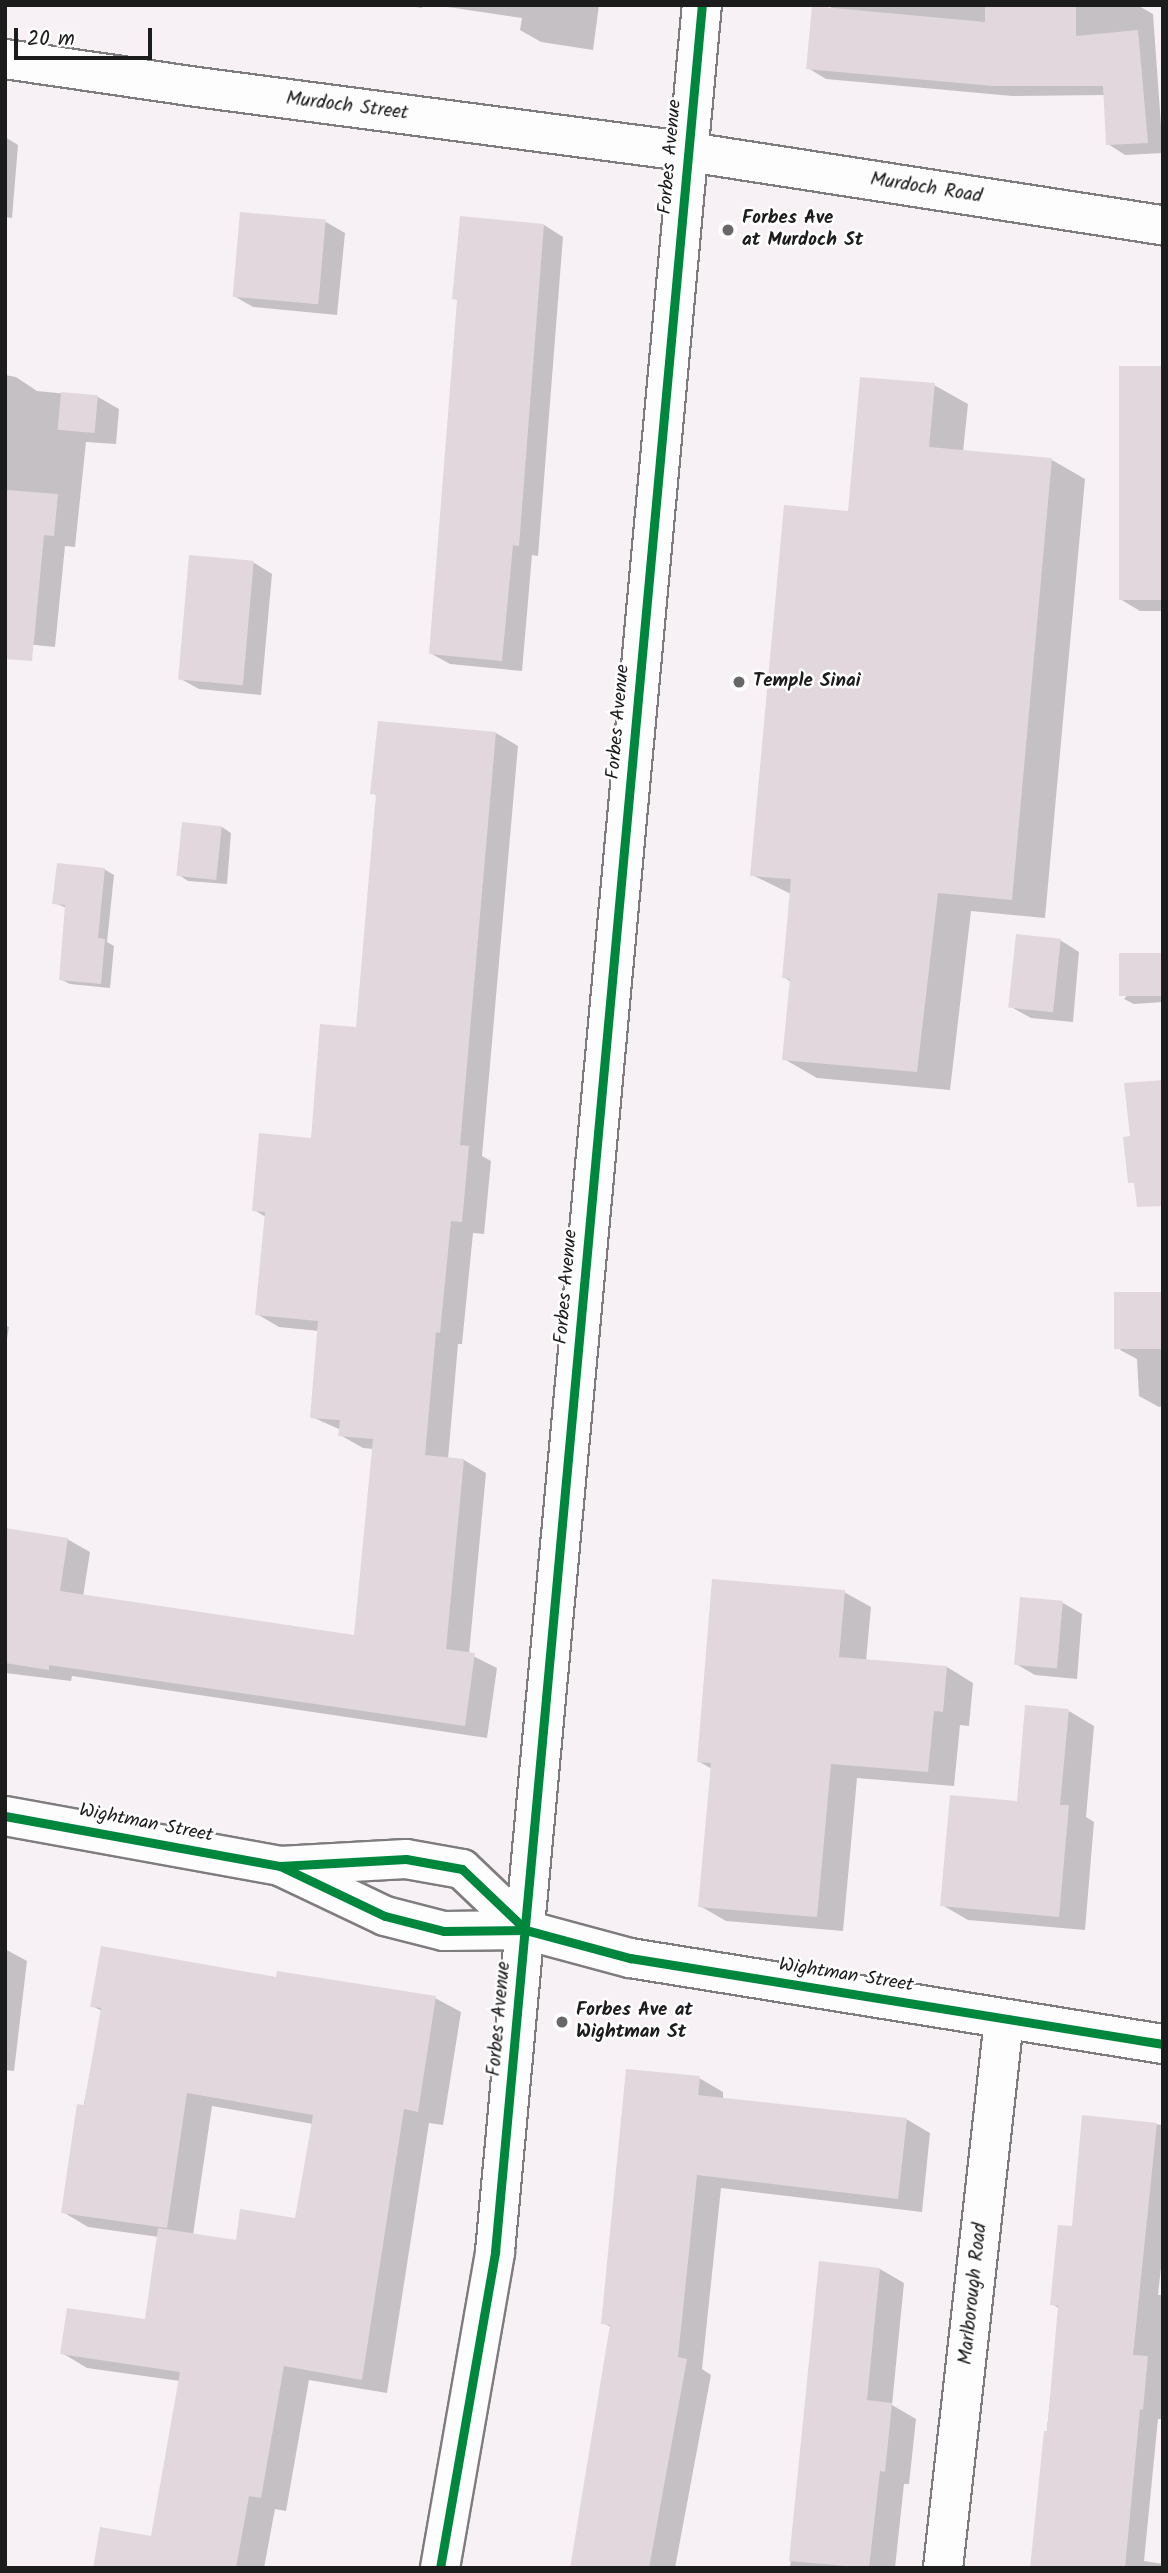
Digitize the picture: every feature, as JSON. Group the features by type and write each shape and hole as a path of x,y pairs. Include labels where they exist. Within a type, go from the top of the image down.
{"street":[{"name":"Forbes Avenue","path":"440,2568 495,2252 702,5"},
{"name":"Murdoch Street","path":"5,59 689,152"},
{"name":"Murdoch Road","path":"689,152 1163,225"},
{"name":"Wightman Street","path":"5,1816 281,1866 406,1859 462,1869 526,1930"},
{"name":"Wightman Street","path":"281,1866 385,1916 444,1931 526,1930 630,1958 1163,2044"},
{"name":"Marlborough Road","path":"943,2568 1004,2020"}],"building":[{"path":"985,5 1076,5 1076,36 1138,30 1148,143 1106,145 1103,86 993,86 806,69 812,6 985,22"},
{"path":"240,212 326,219 318,304 233,297"},
{"path":"460,216 544,224 519,546 513,545 502,661 429,654 457,300 452,299"},
{"path":"1119,366 1163,366 1163,600 1119,600"},
{"path":"860,377 935,383 929,447 1052,458 1012,900 938,893 917,1072 782,1060 790,979 782,978 791,879 750,876 784,505 848,511"},
{"path":"61,392 98,395 95,433 58,430"},
{"path":"7,490 58,494 54,536 44,535 32,661 5,659"},
{"path":"189,555 254,561 243,685 178,680"},
{"path":"378,721 496,732 460,1145 469,1146 462,1222 451,1221 440,1333 436,1332 425,1455 464,1459 446,1649 475,1653 465,1726 49,1665 49,1670 5,1663 5,1528 68,1538 60,1591 354,1635 373,1439 338,1436 340,1420 310,1418 318,1321 255,1315 265,1212 252,1211 259,1133 311,1138 320,1024 356,1027 376,794 370,794"},
{"path":"182,822 222,826 216,880 176,876"},
{"path":"57,863 105,868 98,938 105,939 101,984 59,980 65,905 52,904"},
{"path":"1016,934 1061,939 1053,1012 1008,1008"},
{"path":"1119,953 1163,953 1163,996 1119,996"},
{"path":"1163,1080 1163,1206 1137,1207 1134,1183 1128,1183 1123,1137 1130,1136 1124,1083"},
{"path":"1114,1292 1163,1292 1163,1349 1114,1349"},
{"path":"712,1579 845,1590 839,1657 947,1666 943,1712 934,1711 928,1772 831,1764 817,1917 698,1907 711,1763 697,1762"},
{"path":"1020,1597 1063,1601 1057,1668 1014,1665"},
{"path":"1025,1705 1069,1709 1060,1805 1069,1805 1059,1917 940,1906 950,1795 1017,1801"},
{"path":"101,1946 276,1977 277,1971 436,1996 418,2112 404,2109 362,2380 284,2366 261,2498 249,2496 236,2568 93,2568 100,2527 151,2536 180,2372 60,2354 67,2308 145,2319 158,2228 236,2240 240,2209 295,2218 313,2115 187,2093 167,2228 61,2213 77,2104 84,2105 101,2008 90,2007"},
{"path":"626,2069 700,2076 698,2095 907,2118 898,2199 697,2175 678,2357 687,2359 649,2568 570,2568 610,2325 601,2324"},
{"path":"1082,2115 1157,2123 1133,2355 1148,2356 1143,2410 1140,2409 1125,2568 1030,2568 1044,2431 1047,2431 1058,2306 1050,2305 1058,2225 1072,2226"},
{"path":"819,2261 880,2268 867,2400 892,2403 885,2472 880,2471 869,2568 789,2561"}],"cycle path":[{"path":"440,2568 495,2252 702,5"},
{"path":"5,1816 280,1866 406,1859 462,1869 526,1930"},
{"path":"280,1866 385,1916 444,1931 526,1930 630,1958 1163,2044"}],"place":[{"name":"Forbes Ave at Murdoch St","path":"728,230"},
{"name":"Temple Sinai","path":"739,682"},
{"name":"Forbes Ave at Wightman St","path":"562,2022"}]}
